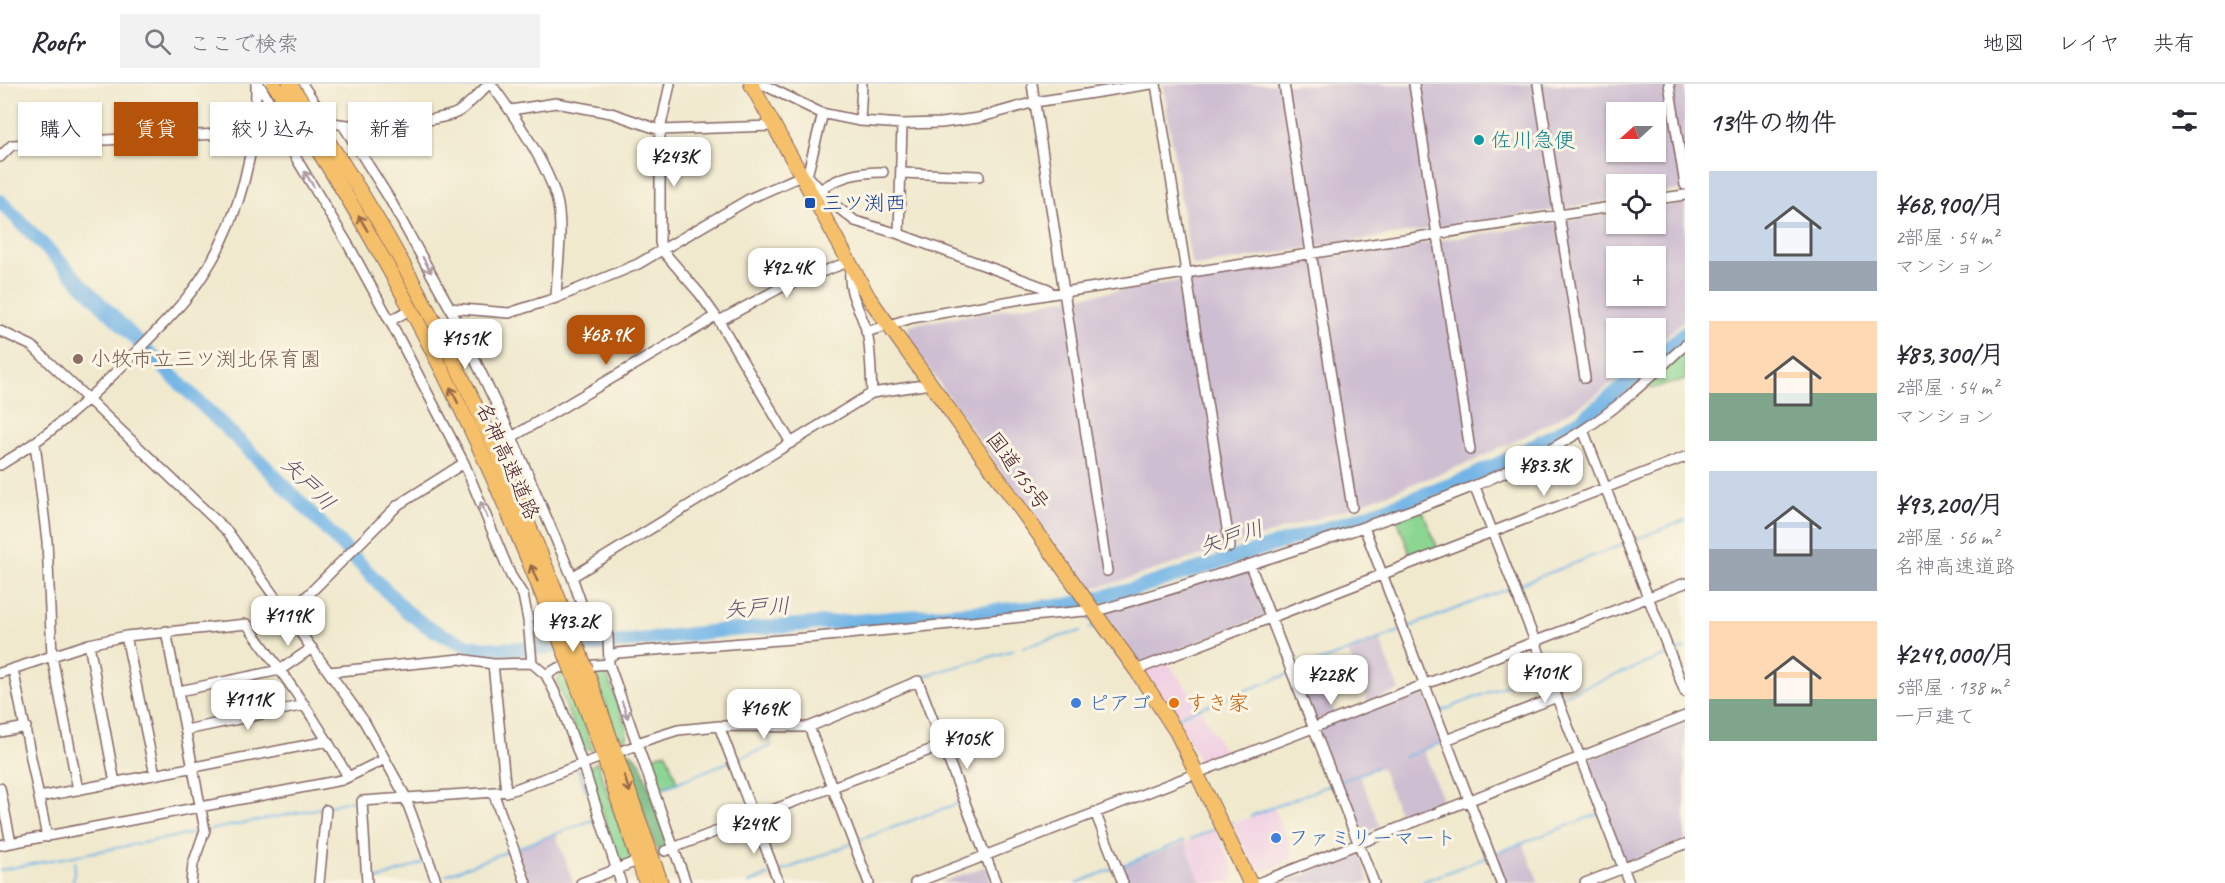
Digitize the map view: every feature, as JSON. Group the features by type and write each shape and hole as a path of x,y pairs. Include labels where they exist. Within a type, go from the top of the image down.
{"highway":[{"name":"名神高速道路","path":"274,84 385,262 440,365 562,626"},
{"name":"名神高速道路","path":"290,84 305,102"},
{"name":"国道155号","path":"751,84 773,126 804,176 851,266 888,324 1136,670 1177,732 1250,883"},
{"name":"名神高速道路","path":"336,145 452,358 502,463 661,883"},
{"name":"名神高速道路","path":"579,670 598,740 646,883"}],"street":[{"path":"258,84 269,102"},
{"path":"257,102 258,84"},
{"path":"302,84 312,102"},
{"path":"336,125 418,123 445,118 458,112 490,84 511,110 552,183 558,207 556,298"},
{"path":"670,84 660,130 660,242 662,250 700,294 717,318 790,443"},
{"path":"762,84 823,113 860,121 902,124 941,123 978,118 1035,102 1151,84"},
{"path":"860,121 862,84"},
{"path":"1032,84 1107,570"},
{"path":"1156,84 1230,547"},
{"path":"1284,84 1352,507"},
{"path":"1414,84 1470,450"},
{"path":"1538,84 1585,378"},
{"path":"1669,84 1685,184"},
{"path":"511,110 556,103 611,113 660,130 773,126"},
{"path":"804,176 823,113"},
{"path":"899,234 902,124"},
{"path":"343,125 389,198 442,292 512,437 585,614 608,636 610,658 669,850 686,883"},
{"path":"0,158 12,145 210,134"},
{"path":"0,465 68,419 134,353 190,292 205,273 219,247 234,209 250,156"},
{"path":"295,156 349,246 464,463 511,576 528,594 529,643 532,661 546,675 560,703 621,883"},
{"path":"820,190 832,181 848,174 883,172"},
{"path":"901,173 979,176"},
{"path":"804,176 855,221 899,234 1048,289 1051,294"},
{"path":"450,308 510,313 556,298 638,264 751,198 804,176"},
{"path":"1666,198 1685,195"},
{"path":"866,332 912,318 1051,294 1606,208"},
{"path":"512,437 704,324 780,288 851,266 850,273 856,305 866,332 872,393"},
{"path":"429,299 442,292"},
{"path":"390,321 404,313"},
{"path":"0,331 32,346 228,532 364,721 406,798 437,883"},
{"path":"546,675 558,668 610,658 617,653 1092,611 1250,565 1364,527 1475,487 1504,474 1583,430 1628,398 1685,345"},
{"path":"563,587 872,393 930,384"},
{"path":"1583,430 1685,692"},
{"path":"35,443 47,541 52,656 78,790"},
{"path":"1136,670 1685,457"},
{"path":"289,614 398,505 464,463"},
{"path":"1475,487 1629,883"},
{"path":"1364,527 1501,883"},
{"path":"1250,565 1374,883"},
{"path":"915,883 1685,583"},
{"path":"0,673 89,644 126,636 247,624 305,705 348,777"},
{"path":"166,631 205,830 193,864 191,883"},
{"path":"126,636 155,775"},
{"path":"89,644 114,783"},
{"path":"179,691 280,670 312,648"},
{"path":"330,672 460,659 493,664 532,661"},
{"path":"493,664 506,792"},
{"path":"13,669 47,837"},
{"path":"624,750 678,730 719,726 809,727 918,681 996,883"},
{"path":"1446,740 1557,697"},
{"path":"186,730 305,705"},
{"path":"1258,883 1685,716"},
{"path":"719,726 779,883"},
{"path":"0,732 26,727"},
{"path":"809,727 870,883"},
{"path":"40,797 328,741"},
{"path":"669,850 943,745"},
{"path":"0,845 348,777 385,759"},
{"path":"368,883 362,801 506,792 596,759"},
{"path":"0,788 11,843"},
{"path":"493,792 526,883"},
{"path":"319,883 326,810"},
{"path":"1095,812 1123,883"},
{"path":"1585,883 1685,844"},
{"path":"581,883 632,863"}],"shaded area":[{"path":"1163,84 1685,84 1685,189 1666,192 1666,174 1606,174 1606,202 1196,266 1191,263"},
{"path":"1685,202 1685,319 1666,337 1666,318 1606,318 1606,378 1618,378 1590,400 1525,436 1473,461 1347,509 1111,584 1083,589 907,337 910,325 1606,215 1606,234 1666,234 1666,205"},
{"path":"1248,569 1266,615 1140,664 1104,612"},
{"path":"1380,639 1399,690 1368,703 1348,652"},
{"path":"1166,660 1200,707 1175,716 1143,669"},
{"path":"1316,664 1336,716 1315,724 1295,672"},
{"path":"1422,688 1443,741 1423,749 1443,802 1401,818 1381,767 1360,775 1380,827 1357,833 1318,731 1320,727"},
{"path":"1201,709 1227,757 1203,767 1177,719"},
{"path":"1685,722 1685,840 1625,863 1587,763 1588,760"},
{"path":"1274,808 1294,859 1264,871 1251,865 1233,824"},
{"path":"1216,830 1234,871 1230,883 1201,883 1185,843"},
{"path":"556,834 573,882 529,883 516,849"},
{"path":"1185,843 1201,883 1127,883 1121,867"},
{"path":"1523,843 1539,883 1504,883 1493,855"},
{"path":"1357,852 1360,854 1370,883 1284,883"},
{"path":"986,866 992,883 941,883"}],"green space":[{"path":"1685,348 1685,380 1651,389 1646,383 1652,378 1666,378 1666,365"},
{"path":"1422,509 1438,549 1412,559 1397,519"},
{"path":"593,669 599,669 607,675 627,729 626,737 619,741"},
{"path":"564,671 593,750 582,749 557,683 560,673"},
{"path":"630,752 640,762 669,845 657,851 623,753"},
{"path":"666,752 677,782 658,789 648,759"},
{"path":"597,762 632,861 620,864 589,773 591,766"}],"waterway":[{"name":"矢戸川","path":"0,201 405,610 426,626 469,646 498,649 587,646 718,631 1066,605 1134,589 1365,516 1468,478 1582,419 1633,378"},
{"name":"矢戸川","path":"1666,350 1685,332"},
{"path":"1629,542 1685,520"},
{"path":"1518,585 1624,544"},
{"path":"1406,628 1510,588"},
{"path":"1086,615 1095,627 1089,628"},
{"path":"1023,647 1081,631"},
{"path":"1295,671 1400,631"},
{"path":"1674,652 1685,648"},
{"path":"921,677 1014,650"},
{"path":"1561,696 1667,655"},
{"path":"1439,712 1542,671"},
{"path":"1177,717 1289,674"},
{"path":"649,734 667,729"},
{"path":"736,759 771,746 765,730"},
{"path":"623,745 632,742"},
{"path":"1404,757 1443,742"},
{"path":"661,789 731,761"},
{"path":"1339,782 1377,767"},
{"path":"578,769 587,792"},
{"path":"1251,816 1332,784"},
{"path":"209,830 326,807 359,798"},
{"path":"857,841 961,802"},
{"path":"1494,854 1598,814"},
{"path":"517,848 596,819"},
{"path":"1191,839 1215,829"},
{"path":"0,870 200,832"},
{"path":"1121,866 1184,841"},
{"path":"779,872 851,844"},
{"path":"446,875 511,850"},
{"path":"1419,883 1487,857"},
{"path":"73,883 75,862"},
{"path":"371,882 425,862"},
{"path":"1077,883 1112,869"},
{"path":"749,883 772,874"}],"tunnel":[{"path":"532,593 563,587"}],"place":[{"name":"佐川急便","path":"1479,140"},
{"name":"三ツ渕西","path":"810,203"},
{"name":"小牧市立三ツ渕北保育園","path":"78,359"},
{"name":"ピアゴ","path":"1076,703"},
{"name":"すき家","path":"1174,703"},
{"name":"ファミリーマート","path":"1276,838"}]}
